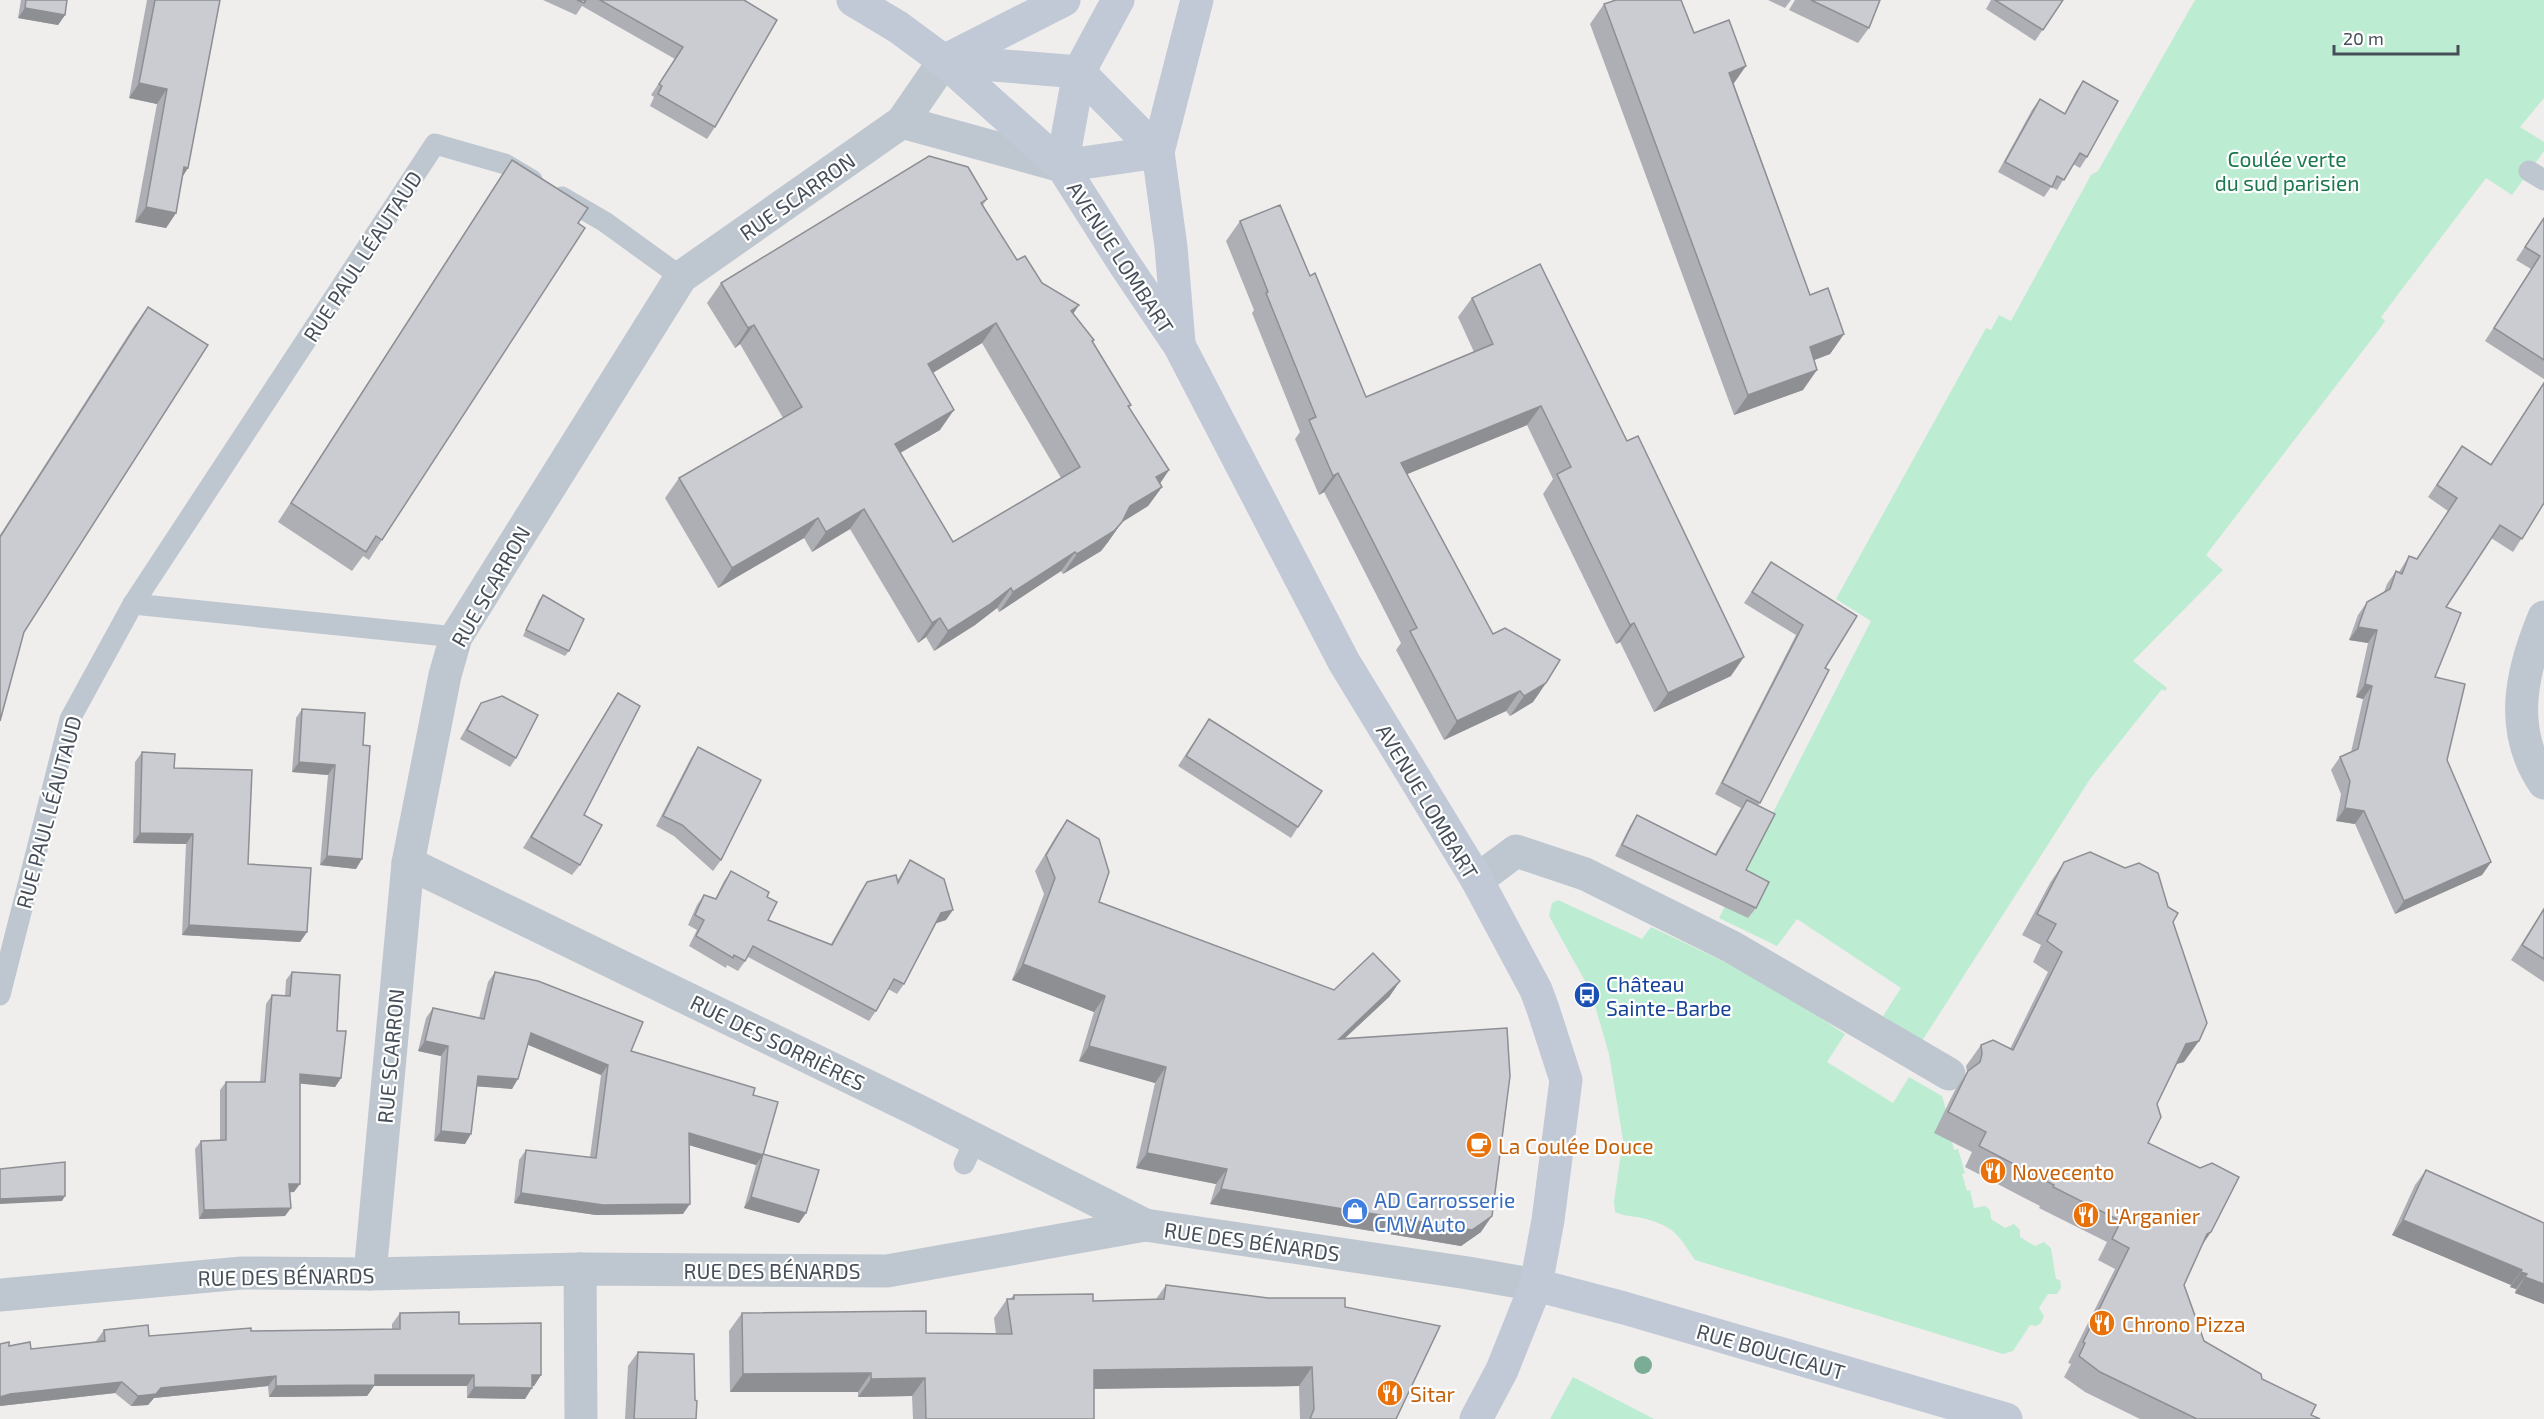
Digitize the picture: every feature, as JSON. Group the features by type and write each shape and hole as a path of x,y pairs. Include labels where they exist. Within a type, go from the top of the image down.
{"main road":[{"path":"853,0 898,27 944,61 1062,166 1158,152"},
{"path":"944,61 1064,0"},
{"name":"AVENUE LOMBART","path":"1118,0 1079,72 1062,166 1179,345 1344,662 1477,880 1536,990 1566,1080 1548,1220 1536,1285 1502,1370 1476,1419"},
{"name":"AVENUE LOMBART","path":"1179,345 1158,152 1197,0"},
{"path":"944,61 1079,72 1158,152"},
{"name":"RUE BOUCICAUT","path":"1536,1285 1624,1308 2007,1419"}],"street":[{"name":"RUE SCARRON","path":"370,1274 408,863 445,675 456,637 681,277 902,122 944,61"},
{"path":"902,122 1062,166"},
{"path":"2544,617 2532,646 2521,688 2522,724 2535,770 2544,783"},
{"path":"1477,880 1516,851 1585,874 1732,947 1949,1074"},
{"name":"RUE DES SORRIÈRES","path":"408,863 896,1100 970,1152 1145,1225"},
{"name":"RUE DES BÉNARDS","path":"0,1295 242,1273 370,1274 580,1269 887,1271 1145,1225 1536,1285"},
{"path":"580,1269 581,1419"}],"lane":[{"name":"RUE PAUL LÉAUTAUD","path":"0,995 70,719 133,604 435,144 505,164 605,222 681,277"},
{"path":"133,604 456,637"}],"green space":[{"name":"Coulée verte du sud parisien","path":"2195,0 2544,0 2544,98 2520,127 2544,142 2544,151 2512,195 2486,178 2381,317 2385,321 2378,331 2206,555 2223,570 2133,661 2167,688 2165,691 2162,689 2090,779 1922,1041 1883,1016 1901,988 1797,919 1777,946 1719,918 1871,621 1836,599 1986,328 1991,330 1999,315 2011,321 2091,175 2098,171"},
{"path":"1558,900 1642,939 1651,927 1761,979 1845,1034 1827,1062 1893,1103 1909,1077 1942,1096 1954,1150 1958,1149 1965,1173 1962,1174 1967,1191 1970,1190 1974,1208 1985,1206 1990,1210 1991,1219 2005,1228 2014,1224 2020,1230 2020,1237 2035,1246 2044,1242 2051,1248 2056,1279 2060,1280 2061,1288 2057,1294 2048,1294 2039,1308 2044,1316 2041,1323 2036,1326 2030,1325 2013,1351 2003,1354 1695,1260 1669,1228 1653,1221 1615,1212 1614,1201 1623,1140 1609,1054 1591,992 1549,916 1552,903"},
{"path":"1573,1377 1654,1419 1550,1419"}],"building":[{"path":"26,0 67,0 65,15 25,8"},
{"path":"155,0 220,0 188,168 184,167 176,213 146,207 167,89 139,83"},
{"path":"600,0 744,0 777,20 715,127 658,94 662,86 659,84 683,47"},
{"path":"1616,0 1681,0 1694,33 1729,20 1746,66 1729,73 1810,295 1828,288 1844,334 1810,347 1817,370 1748,395 1604,4"},
{"path":"1811,0 1880,0 1869,28"},
{"path":"1995,0 2063,0 2043,30"},
{"path":"2083,81 2118,101 2087,157 2080,153 2064,180 2057,176 2052,187 2005,162 2040,99 2065,114"},
{"path":"929,156 968,167 987,199 981,203 1017,260 1025,256 1042,283 1079,305 1071,311 1094,340 1092,341 1131,405 1128,406 1169,470 1156,477 1162,487 1130,506 1122,522 1114,531 1077,554 1075,552 1013,592 1011,588 948,631 940,618 932,623 864,509 826,532 818,518 732,568 679,478 802,407 754,325 748,328 721,283","holes":["996,323 1080,467 953,542 895,444 954,410 928,364"]},
{"path":"512,160 588,208 578,223 585,228 382,540 376,536 366,552 291,503"},
{"path":"1280,205 1310,276 1315,273 1366,397 1493,344 1472,298 1540,264 1627,441 1638,436 1744,657 1668,693 1634,623 1630,625 1557,474 1571,467 1541,406 1401,463 1493,634 1505,628 1560,660 1546,683 1524,696 1520,691 1457,721 1410,631 1417,628 1338,473 1333,476 1309,420 1316,417 1240,221"},
{"path":"2544,218 2544,360 2494,328 2540,256 2525,247"},
{"path":"148,307 208,345 24,632 0,721 0,537"},
{"path":"2544,383 2544,503 2522,539 2500,525 2446,607 2461,613 2435,677 2465,684 2447,760 2491,862 2404,901 2364,811 2345,808 2350,781 2340,757 2358,749 2372,686 2365,684 2377,630 2358,627 2367,602 2390,589 2396,571 2402,574 2409,556 2417,559 2457,498 2437,485 2462,446 2491,465"},
{"path":"1771,562 1857,616 1825,668 1829,670 1760,803 1722,783 1803,625 1752,592"},
{"path":"543,595 584,619 569,651 526,630"},
{"path":"618,693 640,706 584,815 602,825 580,865 531,837"},
{"path":"502,696 538,715 516,758 467,730 481,703"},
{"path":"302,709 365,713 363,745 370,746 362,859 327,856 335,765 299,762"},
{"path":"1209,719 1322,791 1298,827 1186,756"},
{"path":"698,747 761,780 721,860 682,825 663,816"},
{"path":"142,752 175,754 174,768 252,770 248,864 311,868 307,932 189,925 193,834 140,833"},
{"path":"1747,800 1775,814 1746,870 1769,882 1756,908 1622,845 1637,815 1716,855"},
{"path":"1067,820 1099,839 1109,872 1099,902 1334,990 1373,953 1400,981 1339,1039 1507,1028 1510,1076 1492,1216 1472,1230 1221,1189 1227,1169 1147,1153 1166,1067 1089,1046 1105,996 1023,964 1055,878 1046,855"},
{"path":"2090,852 2125,868 2139,863 2158,873 2168,907 2178,913 2173,922 2207,1023 2199,1041 2186,1044 2157,1104 2161,1117 2148,1143 2200,1168 2212,1163 2239,1177 2211,1232 2207,1234 2184,1285 2204,1341 2261,1374 2262,1379 2316,1405 2311,1415 2320,1419 2197,1419 2100,1372 2079,1356 2085,1343 2083,1342 2129,1248 2112,1239 2121,1221 1979,1146 1986,1132 1948,1112 1968,1071 1980,1062 1981,1045 1993,1040 2013,1050 2062,952 2047,941 2056,924 2037,914 2064,862"},
{"path":"910,860 944,879 953,910 941,913 904,984 894,979 876,1011 753,946 745,961 734,955 733,958 696,936 704,920 695,915 704,895 716,899 731,871 769,892 767,897 777,902 768,920 832,945 867,882 896,875 898,883"},
{"path":"2544,909 2544,959 2522,945"},
{"path":"292,972 340,975 337,1031 346,1031 341,1078 300,1074 300,1184 289,1184 291,1208 204,1210 201,1141 226,1140 226,1082 265,1082 272,995 290,996"},
{"path":"495,972 538,981 643,1022 631,1051 755,1088 753,1095 778,1102 763,1155 689,1133 690,1204 603,1205 521,1193 526,1150 596,1158 608,1065 531,1033 518,1079 478,1076 471,1134 441,1131 448,1046 425,1041 433,1008 484,1019"},
{"path":"763,1154 819,1170 806,1213 751,1197"},
{"path":"65,1162 65,1196 0,1199 0,1169"},
{"path":"2426,1170 2544,1223 2544,1284 2525,1277 2527,1274 2521,1272 2522,1270 2403,1220"},
{"path":"1166,1285 1268,1298 1345,1298 1345,1307 1440,1326 1396,1419 1310,1419 1314,1409 1312,1367 1094,1370 1094,1419 926,1419 925,1378 871,1379 871,1373 743,1374 742,1313 926,1311 926,1333 1012,1334 1007,1299 1014,1299 1014,1295 1093,1294 1093,1301 1164,1299"},
{"path":"459,1312 459,1324 541,1323 541,1375 532,1375 532,1388 474,1387 474,1375 375,1375 375,1385 276,1386 276,1376 161,1388 156,1394 138,1396 122,1382 0,1397 0,1344 9,1342 9,1346 30,1342 31,1349 105,1341 104,1330 148,1325 149,1336 251,1328 251,1331 400,1329 400,1313"},
{"path":"638,1352 694,1354 696,1419 634,1419"}],"place":[{"name":"Château Sainte-Barbe","path":"1587,995"},
{"name":"La Coulée Douce","path":"1479,1145"},
{"name":"Novecento","path":"1993,1171"},
{"name":"AD Carrosserie CMV Auto","path":"1355,1211"},
{"name":"L'Arganier","path":"2086,1215"},
{"name":"Chrono Pizza","path":"2102,1323"},
{"name":"Sitar","path":"1390,1393"}]}
